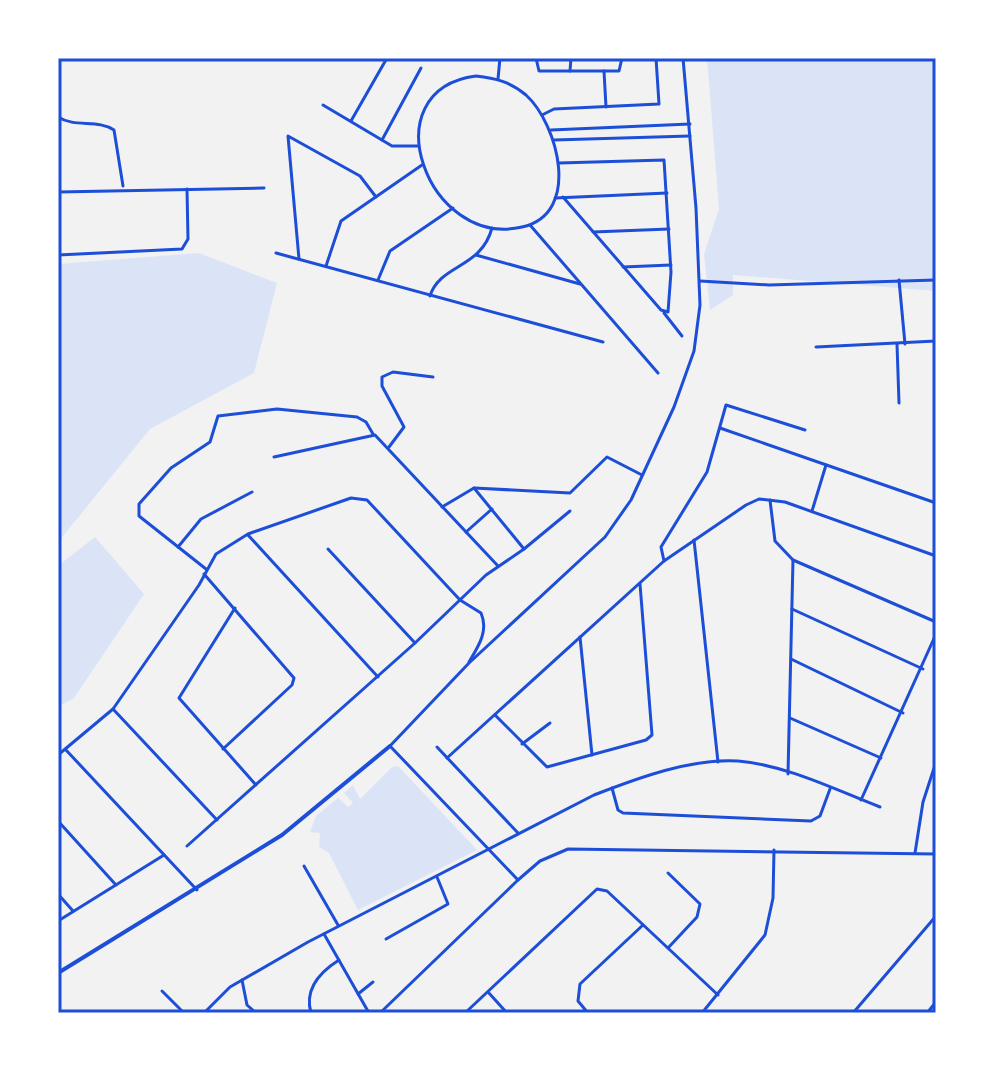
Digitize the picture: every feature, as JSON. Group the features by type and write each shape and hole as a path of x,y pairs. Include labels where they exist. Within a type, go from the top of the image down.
{"main road":[{"path":"58,973 197,890 289,830 390,746"}],"street":[{"path":"351,121 387,58"},
{"path":"498,79 500,58"},
{"path":"536,58 535,66 539,71 622,70 622,58"},
{"path":"570,71 571,58"},
{"path":"542,115 554,109 659,104 656,58"},
{"path":"518,880 390,746 469,663 605,537 619,520 674,407 694,351 699,281 683,58"},
{"path":"382,140 421,68"},
{"path":"604,71 606,107"},
{"path":"463,77 498,79 526,95 542,115 551,130 559,163 555,198 530,225 492,228 477,224 453,208 438,193 422,165 418,146 420,124 435,94 463,77"},
{"path":"323,105 396,147 418,146"},
{"path":"58,117 64,121 108,126 114,130 123,188"},
{"path":"551,130 690,124"},
{"path":"670,125 670,136"},
{"path":"299,259 288,136 360,176 376,197"},
{"path":"554,140 691,136"},
{"path":"559,163 661,158 665,164 671,265 670,309 664,313"},
{"path":"326,266 338,226 422,165"},
{"path":"58,192 123,188 264,188"},
{"path":"58,255 182,249 188,239 187,189"},
{"path":"555,198 667,193"},
{"path":"563,197 682,336"},
{"path":"378,281 390,251 453,208"},
{"path":"530,225 658,373"},
{"path":"430,296 436,283 487,245 492,228"},
{"path":"593,232 669,229"},
{"path":"276,253 603,342"},
{"path":"476,255 581,285"},
{"path":"623,267 671,265"},
{"path":"899,280 905,344"},
{"path":"699,281 769,285 936,280"},
{"path":"816,347 936,341"},
{"path":"897,344 899,403"},
{"path":"389,447 404,427 382,386 382,377 393,372 433,377"},
{"path":"664,561 661,547 707,472 723,408 730,404 805,430"},
{"path":"223,749 292,685 294,678 205,572 139,516 139,504 171,468 210,442 218,416 277,409 357,417 366,422 373,434 389,447 498,566"},
{"path":"720,428 936,503"},
{"path":"274,457 373,434"},
{"path":"442,507 474,488 570,493 607,457 642,475"},
{"path":"811,512 826,465"},
{"path":"474,488 524,549"},
{"path":"178,547 201,519 252,492"},
{"path":"58,755 113,709 216,554 248,534 351,498 364,498 460,600 484,619 481,640 469,663"},
{"path":"447,758 664,561 759,499 811,512 936,556"},
{"path":"770,500 775,541 793,560 936,622"},
{"path":"466,532 492,509"},
{"path":"187,846 498,566 570,511"},
{"path":"248,534 378,677"},
{"path":"694,540 718,762"},
{"path":"328,549 415,643"},
{"path":"788,774 793,560"},
{"path":"495,715 547,767 652,735 640,582"},
{"path":"235,608 179,698 256,785"},
{"path":"792,609 923,669"},
{"path":"861,800 923,669 936,634"},
{"path":"580,637 592,755"},
{"path":"791,659 903,713"},
{"path":"113,709 217,820"},
{"path":"790,718 881,758"},
{"path":"522,744 550,723"},
{"path":"437,747 518,833"},
{"path":"65,749 197,890"},
{"path":"204,1013 242,980 339,926 518,833 612,788 656,774 739,761 788,774 880,807"},
{"path":"915,853 923,802 936,762"},
{"path":"612,788 618,810 623,813 811,821 820,816 830,789"},
{"path":"58,821 116,885"},
{"path":"380,1013 518,880 547,857 576,848 936,854"},
{"path":"702,1013 765,935 773,898 774,850"},
{"path":"58,921 164,855"},
{"path":"304,866 339,926"},
{"path":"668,873 700,904 697,917 668,948"},
{"path":"386,939 448,904 437,877"},
{"path":"465,1013 597,889 607,891 718,995"},
{"path":"58,894 73,911"},
{"path":"853,1013 936,916"},
{"path":"588,1013 578,1001 580,984 643,925"},
{"path":"324,934 369,1013"},
{"path":"311,1013 309,999 316,978 339,960"},
{"path":"242,980 247,1005 256,1013"},
{"path":"358,994 373,982"},
{"path":"162,991 184,1013"},
{"path":"487,992 507,1013"},
{"path":"927,1013 936,1002"}],"shaded area":[{"path":"707,58 936,58 936,291 733,275 733,295 710,310 704,254 719,209"},
{"path":"199,253 277,283 254,373 150,429 63,536 58,548 58,264"},
{"path":"95,537 144,594 74,698 58,707 58,566"},
{"path":"398,766 477,850 358,910 329,853 319,847 320,833 310,832 316,816 338,798 348,807 353,803 344,793 353,785 360,799 392,767"}]}
